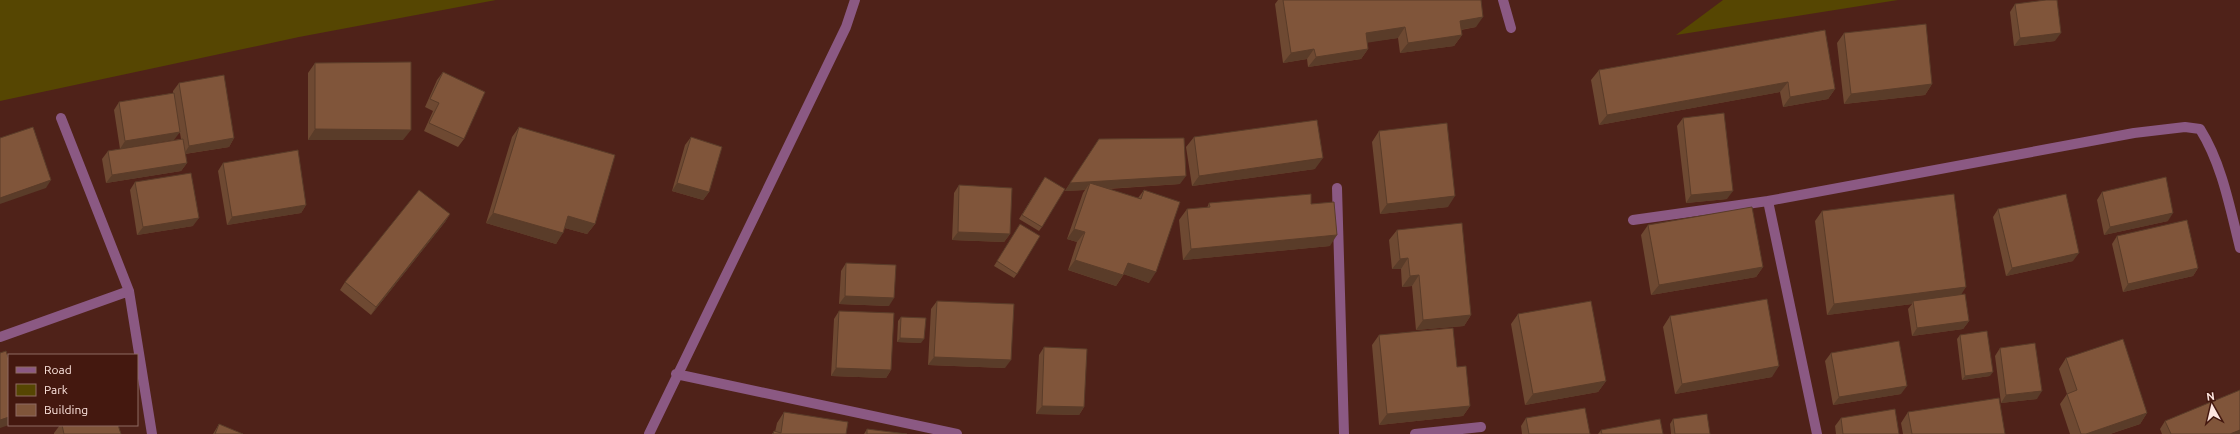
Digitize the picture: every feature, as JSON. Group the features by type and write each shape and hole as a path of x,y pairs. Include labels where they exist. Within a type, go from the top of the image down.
{"street":[{"path":"649,434 676,374 846,27 855,0"},
{"path":"1503,0 1512,28"},
{"path":"61,118 129,291 152,434"},
{"path":"1633,220 1768,201 2134,133 2186,127 2200,129 2206,140 2225,188 2240,248"},
{"path":"1337,188 1344,434"},
{"path":"1768,201 1817,434"},
{"path":"0,337 129,291"},
{"path":"676,374 957,434"},
{"path":"1415,434 1480,427"}],"green space":[{"path":"0,0 496,0 299,37 0,101"},
{"path":"1723,0 1898,0 1676,35"}],"building":[{"path":"1283,0 1481,0 1483,17 1460,21 1462,35 1408,43 1405,27 1366,33 1368,49 1316,57 1314,49 1291,53"},
{"path":"2057,0 2061,33 2020,38 2015,4"},
{"path":"1926,24 1932,84 1851,94 1844,33"},
{"path":"1825,30 1835,89 1790,97 1788,82 1607,115 1599,70"},
{"path":"411,62 411,130 315,129 315,63"},
{"path":"443,72 485,92 464,139 429,123 439,103 430,99"},
{"path":"224,75 234,138 189,146 179,83"},
{"path":"174,93 180,132 125,141 119,102"},
{"path":"1724,113 1733,191 1691,195 1683,118"},
{"path":"1317,120 1323,158 1199,176 1194,137"},
{"path":"1447,123 1455,196 1387,204 1379,131"},
{"path":"33,127 51,180 0,198 0,138"},
{"path":"519,127 615,155 595,224 568,216 563,233 493,213"},
{"path":"691,137 722,147 709,192 677,183"},
{"path":"1184,138 1186,176 1070,183 1099,139"},
{"path":"183,139 187,163 112,175 108,151"},
{"path":"298,150 306,205 232,217 223,163"},
{"path":"191,173 199,218 143,227 135,182"},
{"path":"1045,177 1065,189 1042,227 1022,215"},
{"path":"2166,177 2173,213 2110,227 2102,192"},
{"path":"1090,183 1141,199 1144,190 1180,202 1156,272 1128,263 1123,275 1075,260 1085,232 1074,229"},
{"path":"959,185 1012,188 1010,234 958,232"},
{"path":"419,190 450,214 376,307 345,282"},
{"path":"1311,194 1311,204 1334,202 1337,235 1191,249 1187,209 1210,207 1209,203"},
{"path":"1954,194 1966,287 1834,304 1822,211"},
{"path":"2066,194 2079,253 2012,268 1998,209"},
{"path":"1752,207 1763,267 1659,285 1648,225"},
{"path":"2187,220 2198,268 2128,284 2117,236"},
{"path":"1462,223 1471,315 1423,320 1419,275 1410,276 1408,258 1400,259 1397,230"},
{"path":"1020,224 1040,236 1017,274 997,261"},
{"path":"846,263 896,265 894,298 845,296"},
{"path":"1965,294 1969,321 1917,328 1913,301"},
{"path":"1767,299 1779,366 1682,384 1670,316"},
{"path":"937,301 1014,304 1011,360 934,357"},
{"path":"1591,301 1606,381 1533,394 1518,314"},
{"path":"839,311 894,313 891,370 836,368"},
{"path":"901,317 926,318 924,339 900,338"},
{"path":"1453,328 1457,367 1466,366 1470,406 1387,414 1379,335"},
{"path":"1987,331 1993,372 1965,376 1960,335"},
{"path":"2123,339 2147,413 2086,434 2081,434 2067,394 2077,390 2066,358"},
{"path":"1899,341 1907,386 1839,397 1831,353"},
{"path":"2035,343 2042,391 2006,395 2000,348"},
{"path":"1044,347 1087,349 1084,407 1042,406"},
{"path":"6,351 8,357 8,417 0,420 0,353"},
{"path":"2240,390 2240,430 2230,434 2171,434 2165,421"},
{"path":"1999,398 2005,434 1912,434 1908,412"},
{"path":"1585,408 1590,434 1529,434 1526,418"},
{"path":"1895,409 1899,434 1843,434 1841,418"},
{"path":"784,412 848,422 846,434 773,434 774,431 781,433"},
{"path":"1707,414 1710,434 1675,434 1673,419"},
{"path":"1660,419 1663,434 1602,434 1601,430"},
{"path":"219,424 243,434 215,434"},
{"path":"62,426 118,426 121,434 64,434"},
{"path":"867,429 907,434 867,434"}]}
